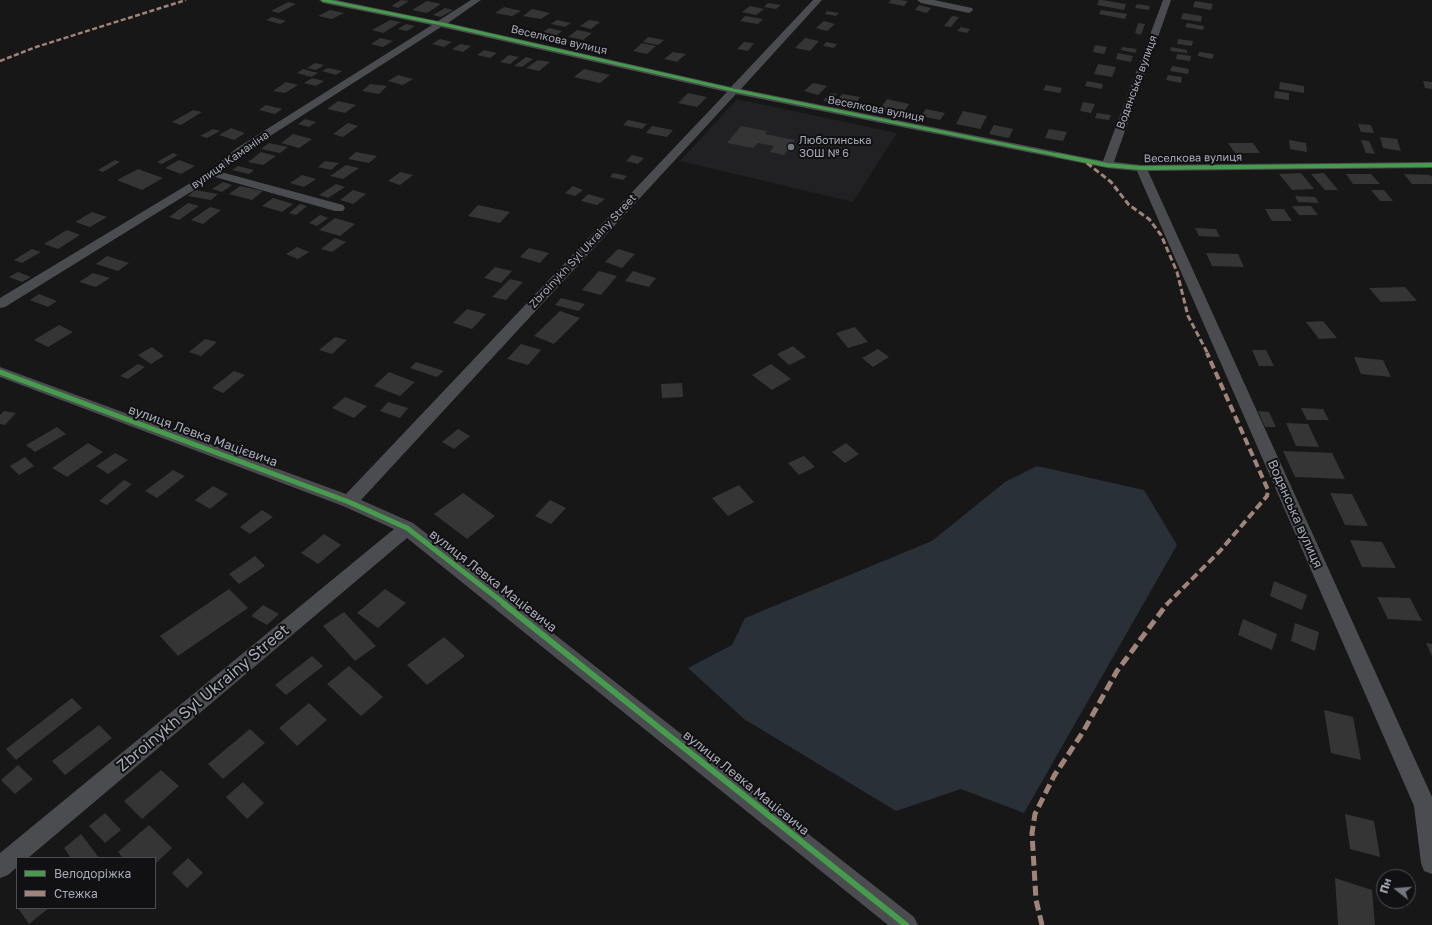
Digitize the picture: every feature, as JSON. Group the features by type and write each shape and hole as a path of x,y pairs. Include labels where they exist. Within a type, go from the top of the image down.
{"street":[{"name":"Веселкова вулиця","path":"323,0 442,24 733,90 1107,165 1140,168 1432,165"},
{"name":"вулиця Каманіна","path":"0,304 213,173 241,150 478,0"},
{"name":"Zbroinykh Syl Ukrainy Street","path":"349,502 818,0"},
{"path":"921,0 969,10"},
{"name":"Водянська вулиця","path":"1107,165 1166,0"},
{"name":"Водянська вулиця","path":"1140,168 1429,806 1432,863"},
{"path":"213,173 339,208"},
{"name":"вулиця Левка Мацієвича","path":"0,372 349,502 407,528 548,638 906,925"},
{"name":"Zbroinykh Syl Ukrainy Street","path":"0,867 407,528"}],"shaded area":[{"name":"Люботинська ЗОШ № 6","path":"737,99 897,133 853,202 680,161"},
{"path":"1037,466 1144,490 1177,545 1024,813 961,789 896,811 744,719 688,668 732,645 745,618 932,541 1005,482"}],"building":[{"path":"401,0 409,1 398,8 391,6"},
{"path":"891,0 908,1 904,6 888,3"},
{"path":"1099,0 1126,4 1124,10 1097,5"},
{"path":"427,1 441,4 427,13 412,10"},
{"path":"1195,1 1213,4 1211,10 1193,7"},
{"path":"288,2 296,4 279,13 271,11"},
{"path":"768,3 781,5 776,9 764,7"},
{"path":"1137,4 1150,6 1149,10 1135,8"},
{"path":"919,5 931,8 927,13 915,10"},
{"path":"750,6 764,9 756,15 742,12"},
{"path":"504,7 521,11 512,16 495,13"},
{"path":"445,8 453,10 441,17 433,15"},
{"path":"532,9 550,13 541,19 523,16"},
{"path":"330,10 344,13 332,19 318,16"},
{"path":"1101,10 1127,14 1125,19 1099,14"},
{"path":"827,11 839,13 836,16 825,14"},
{"path":"1183,13 1202,16 1201,22 1181,19"},
{"path":"745,16 763,19 758,24 740,21"},
{"path":"952,16 959,17 951,27 944,26"},
{"path":"272,17 286,21 280,24 266,20"},
{"path":"390,20 401,22 383,33 372,30"},
{"path":"557,20 571,23 565,27 551,24"},
{"path":"589,20 600,22 591,29 580,26"},
{"path":"824,21 835,24 827,31 816,28"},
{"path":"1138,23 1145,24 1141,35 1135,33"},
{"path":"1187,23 1204,26 1203,30 1185,27"},
{"path":"406,24 415,26 407,31 398,29"},
{"path":"961,27 970,29 967,33 957,31"},
{"path":"549,28 562,31 554,37 540,34"},
{"path":"577,30 592,33 583,40 568,37"},
{"path":"648,37 664,40 658,45 643,42"},
{"path":"380,38 393,41 383,47 371,44"},
{"path":"805,38 819,41 810,51 795,48"},
{"path":"440,39 452,42 444,47 432,44"},
{"path":"1178,39 1193,41 1192,46 1177,44"},
{"path":"744,42 754,43 748,51 737,49"},
{"path":"826,42 837,44 834,48 823,46"},
{"path":"642,43 656,46 647,54 633,51"},
{"path":"460,44 471,46 463,52 452,49"},
{"path":"1095,45 1107,47 1104,54 1093,52"},
{"path":"1122,47 1137,49 1135,53 1121,50"},
{"path":"1171,47 1187,50 1187,53 1170,51"},
{"path":"484,50 497,53 490,58 477,55"},
{"path":"673,52 686,54 677,62 664,59"},
{"path":"1199,52 1214,54 1212,59 1198,56"},
{"path":"1118,53 1133,56 1131,62 1116,59"},
{"path":"1177,54 1191,56 1190,61 1176,59"},
{"path":"509,55 519,57 510,64 500,62"},
{"path":"526,57 533,59 522,67 514,66"},
{"path":"538,60 550,62 539,71 526,68"},
{"path":"315,63 324,65 316,70 307,68"},
{"path":"1098,64 1116,67 1112,77 1094,74"},
{"path":"1172,66 1189,69 1188,74 1170,71"},
{"path":"328,68 342,71 336,75 322,71"},
{"path":"303,69 318,73 311,77 297,73"},
{"path":"584,69 610,75 600,83 574,77"},
{"path":"398,75 413,79 403,85 388,81"},
{"path":"1168,75 1182,77 1181,83 1166,80"},
{"path":"312,78 324,81 316,86 304,83"},
{"path":"1087,81 1103,84 1102,89 1085,86"},
{"path":"1423,81 1432,82 1432,89 1425,88"},
{"path":"286,82 298,85 285,93 273,91"},
{"path":"1280,82 1304,86 1304,93 1279,89"},
{"path":"813,83 827,86 818,95 804,91"},
{"path":"370,84 387,86 379,94 362,91"},
{"path":"1046,85 1062,88 1060,93 1043,90"},
{"path":"1275,91 1289,93 1289,100 1274,98"},
{"path":"688,93 707,97 697,107 678,103"},
{"path":"830,93 837,94 830,102 823,101"},
{"path":"842,94 860,97 856,103 838,99"},
{"path":"887,99 909,104 901,117 878,112"},
{"path":"338,101 356,105 345,113 327,109"},
{"path":"1083,102 1095,104 1091,113 1080,111"},
{"path":"266,105 282,109 275,114 259,110"},
{"path":"926,109 945,113 940,120 921,116"},
{"path":"193,110 202,112 181,125 172,122"},
{"path":"963,111 987,116 980,129 956,124"},
{"path":"1097,113 1111,115 1109,120 1095,118"},
{"path":"305,119 316,122 309,127 298,124"},
{"path":"628,120 647,124 642,129 623,125"},
{"path":"348,123 358,126 343,137 333,134"},
{"path":"1358,124 1371,125 1374,133 1361,132"},
{"path":"994,125 1013,129 1009,138 989,134"},
{"path":"652,126 673,130 667,137 646,133"},
{"path":"741,126 767,131 765,134 795,140 784,155 770,152 774,146 758,143 753,148 727,143"},
{"path":"231,128 245,133 234,140 219,135"},
{"path":"213,129 220,131 207,138 200,136"},
{"path":"1049,129 1067,132 1063,141 1045,138"},
{"path":"293,134 312,139 299,148 281,143"},
{"path":"1380,137 1397,139 1401,151 1383,148"},
{"path":"1289,140 1306,143 1307,152 1290,149"},
{"path":"1361,140 1369,141 1375,154 1366,153"},
{"path":"269,143 288,147 280,153 261,149"},
{"path":"1228,143 1253,143 1260,153 1235,153"},
{"path":"261,152 276,156 263,165 248,162"},
{"path":"356,152 377,156 369,163 348,159"},
{"path":"173,153 178,155 162,164 157,162"},
{"path":"632,155 644,158 638,164 626,161"},
{"path":"115,160 120,162 103,172 98,170"},
{"path":"179,160 195,166 181,174 165,168"},
{"path":"325,161 339,163 331,170 318,167"},
{"path":"346,165 359,168 343,179 330,176"},
{"path":"238,166 254,170 249,174 232,170"},
{"path":"138,169 163,178 142,190 117,180"},
{"path":"400,172 413,175 400,185 388,181"},
{"path":"613,173 627,176 623,180 610,177"},
{"path":"1301,173 1314,189 1292,190 1279,174"},
{"path":"1324,173 1338,190 1325,190 1311,174"},
{"path":"1346,174 1371,174 1380,184 1353,184"},
{"path":"1404,174 1430,175 1432,177 1432,184 1412,184"},
{"path":"302,175 316,179 304,187 290,183"},
{"path":"223,182 232,185 222,192 212,189"},
{"path":"336,184 345,187 328,198 319,195"},
{"path":"240,186 263,191 252,200 229,194"},
{"path":"573,186 583,190 575,196 565,193"},
{"path":"195,190 218,194 211,200 188,196"},
{"path":"353,190 366,194 353,204 340,200"},
{"path":"1371,190 1384,190 1393,201 1380,201"},
{"path":"588,194 605,199 597,205 581,201"},
{"path":"1295,196 1315,197 1319,203 1298,202"},
{"path":"273,198 293,204 282,212 262,206"},
{"path":"188,203 199,206 179,220 169,217"},
{"path":"300,204 307,206 296,215 289,213"},
{"path":"478,205 510,212 500,223 468,216"},
{"path":"1292,206 1311,206 1318,215 1299,215"},
{"path":"210,207 221,210 203,224 191,220"},
{"path":"1265,209 1284,209 1292,221 1272,221"},
{"path":"92,212 107,217 90,227 75,222"},
{"path":"320,215 328,218 317,226 309,223"},
{"path":"335,218 355,224 340,236 319,230"},
{"path":"1195,228 1216,229 1220,237 1199,236"},
{"path":"67,230 80,235 58,249 44,244"},
{"path":"335,238 346,242 332,252 321,249"},
{"path":"297,247 309,252 298,259 286,254"},
{"path":"529,248 549,253 540,263 520,257"},
{"path":"32,249 41,252 22,263 14,260"},
{"path":"618,249 635,254 622,268 605,262"},
{"path":"1206,253 1238,254 1244,267 1212,266"},
{"path":"107,256 129,263 118,271 96,264"},
{"path":"495,267 512,271 501,283 484,278"},
{"path":"599,271 617,276 601,295 582,290"},
{"path":"633,271 656,278 649,287 625,281"},
{"path":"18,272 31,277 22,282 9,277"},
{"path":"93,273 110,278 96,287 79,282"},
{"path":"510,279 523,282 506,300 492,297"},
{"path":"1405,287 1417,301 1381,302 1369,288"},
{"path":"39,294 57,301 48,307 30,300"},
{"path":"561,298 585,304 579,311 555,305"},
{"path":"467,309 486,314 472,329 453,323"},
{"path":"560,311 580,318 554,344 534,336"},
{"path":"1323,321 1337,338 1319,339 1306,322"},
{"path":"59,325 73,332 48,347 34,340"},
{"path":"855,327 868,342 848,348 836,333"},
{"path":"335,337 347,340 332,354 319,350"},
{"path":"205,339 217,342 201,356 189,352"},
{"path":"521,344 541,350 528,365 507,359"},
{"path":"793,346 806,357 789,365 777,354"},
{"path":"152,347 164,356 151,364 138,355"},
{"path":"878,349 889,357 873,367 862,358"},
{"path":"1252,350 1266,350 1274,366 1259,366"},
{"path":"1354,357 1383,360 1391,377 1361,374"},
{"path":"416,362 444,371 437,377 410,368"},
{"path":"138,364 145,367 128,379 120,376"},
{"path":"771,364 791,379 772,390 752,375"},
{"path":"234,371 245,375 223,393 212,388"},
{"path":"389,372 415,382 400,396 374,386"},
{"path":"682,383 683,397 662,398 661,384"},
{"path":"345,397 367,406 354,418 332,408"},
{"path":"388,402 408,408 400,418 380,411"},
{"path":"1301,408 1323,409 1329,420 1307,420"},
{"path":"4,411 16,413 5,425 0,424 0,415"},
{"path":"1258,411 1269,412 1276,427 1265,427"},
{"path":"1286,423 1308,424 1319,447 1296,446"},
{"path":"57,427 66,434 35,452 26,445"},
{"path":"458,429 470,436 454,449 442,442"},
{"path":"88,443 103,452 67,477 52,468"},
{"path":"846,443 859,454 845,463 832,452"},
{"path":"1283,451 1332,453 1345,479 1295,477"},
{"path":"115,453 128,460 108,474 96,466"},
{"path":"804,456 815,467 799,475 788,463"},
{"path":"25,457 34,466 19,475 10,466"},
{"path":"173,470 185,476 157,498 145,491"},
{"path":"124,480 132,484 107,505 99,501"},
{"path":"739,485 754,502 728,516 712,498"},
{"path":"213,486 228,494 210,509 195,500"},
{"path":"463,493 495,516 467,539 434,514"},
{"path":"1330,493 1352,494 1368,526 1345,525"},
{"path":"550,500 566,508 551,524 535,516"},
{"path":"262,510 273,517 250,534 240,527"},
{"path":"324,534 341,545 318,564 301,553"},
{"path":"1350,540 1382,542 1396,568 1362,567"},
{"path":"255,556 265,566 239,584 229,574"},
{"path":"1274,581 1307,595 1302,610 1270,596"},
{"path":"229,589 248,608 178,656 160,636"},
{"path":"385,589 406,603 378,628 357,613"},
{"path":"1377,597 1410,598 1422,621 1388,619"},
{"path":"263,605 279,614 267,625 251,616"},
{"path":"344,612 376,646 355,661 323,626"},
{"path":"1243,619 1277,634 1272,650 1238,635"},
{"path":"1295,623 1319,632 1315,651 1291,641"},
{"path":"444,637 465,656 427,685 407,665"},
{"path":"1426,643 1432,644 1432,656"},
{"path":"312,656 323,666 286,695 275,685"},
{"path":"349,666 383,697 361,716 327,684"},
{"path":"72,698 82,708 16,760 6,749"},
{"path":"309,703 327,720 297,746 279,728"},
{"path":"1324,710 1353,717 1361,760 1331,753"},
{"path":"99,725 112,738 65,775 52,761"},
{"path":"250,729 265,743 223,779 208,764"},
{"path":"18,765 33,779 15,794 1,780"},
{"path":"161,770 179,786 142,819 124,801"},
{"path":"243,782 264,803 247,819 226,797"},
{"path":"105,813 121,830 105,843 89,826"},
{"path":"1345,814 1374,821 1380,857 1350,849"},
{"path":"149,825 172,848 156,863 156,857 122,857 118,852"},
{"path":"81,834 98,857 70,857 64,848"},
{"path":"188,858 203,873 187,888 172,873"},
{"path":"1335,878 1372,890 1375,925 1338,925"},
{"path":"19,909 48,909 29,924"}],"marked path":[{"path":"0,61 36,47 186,0"},
{"path":"1042,925 1036,900 1032,833 1035,814 1054,776 1083,732 1117,671 1170,600 1220,551 1267,496 1268,490 1215,368 1188,316 1177,272 1161,235 1149,219 1129,205 1111,182 1087,163"}],"cycle path":[{"path":"323,0 442,24 733,90 1107,165 1141,168 1432,165"},
{"path":"0,372 349,502 407,528 541,633 906,925"}],"place":[{"name":"Люботинська ЗОШ № 6","path":"791,147"}]}
